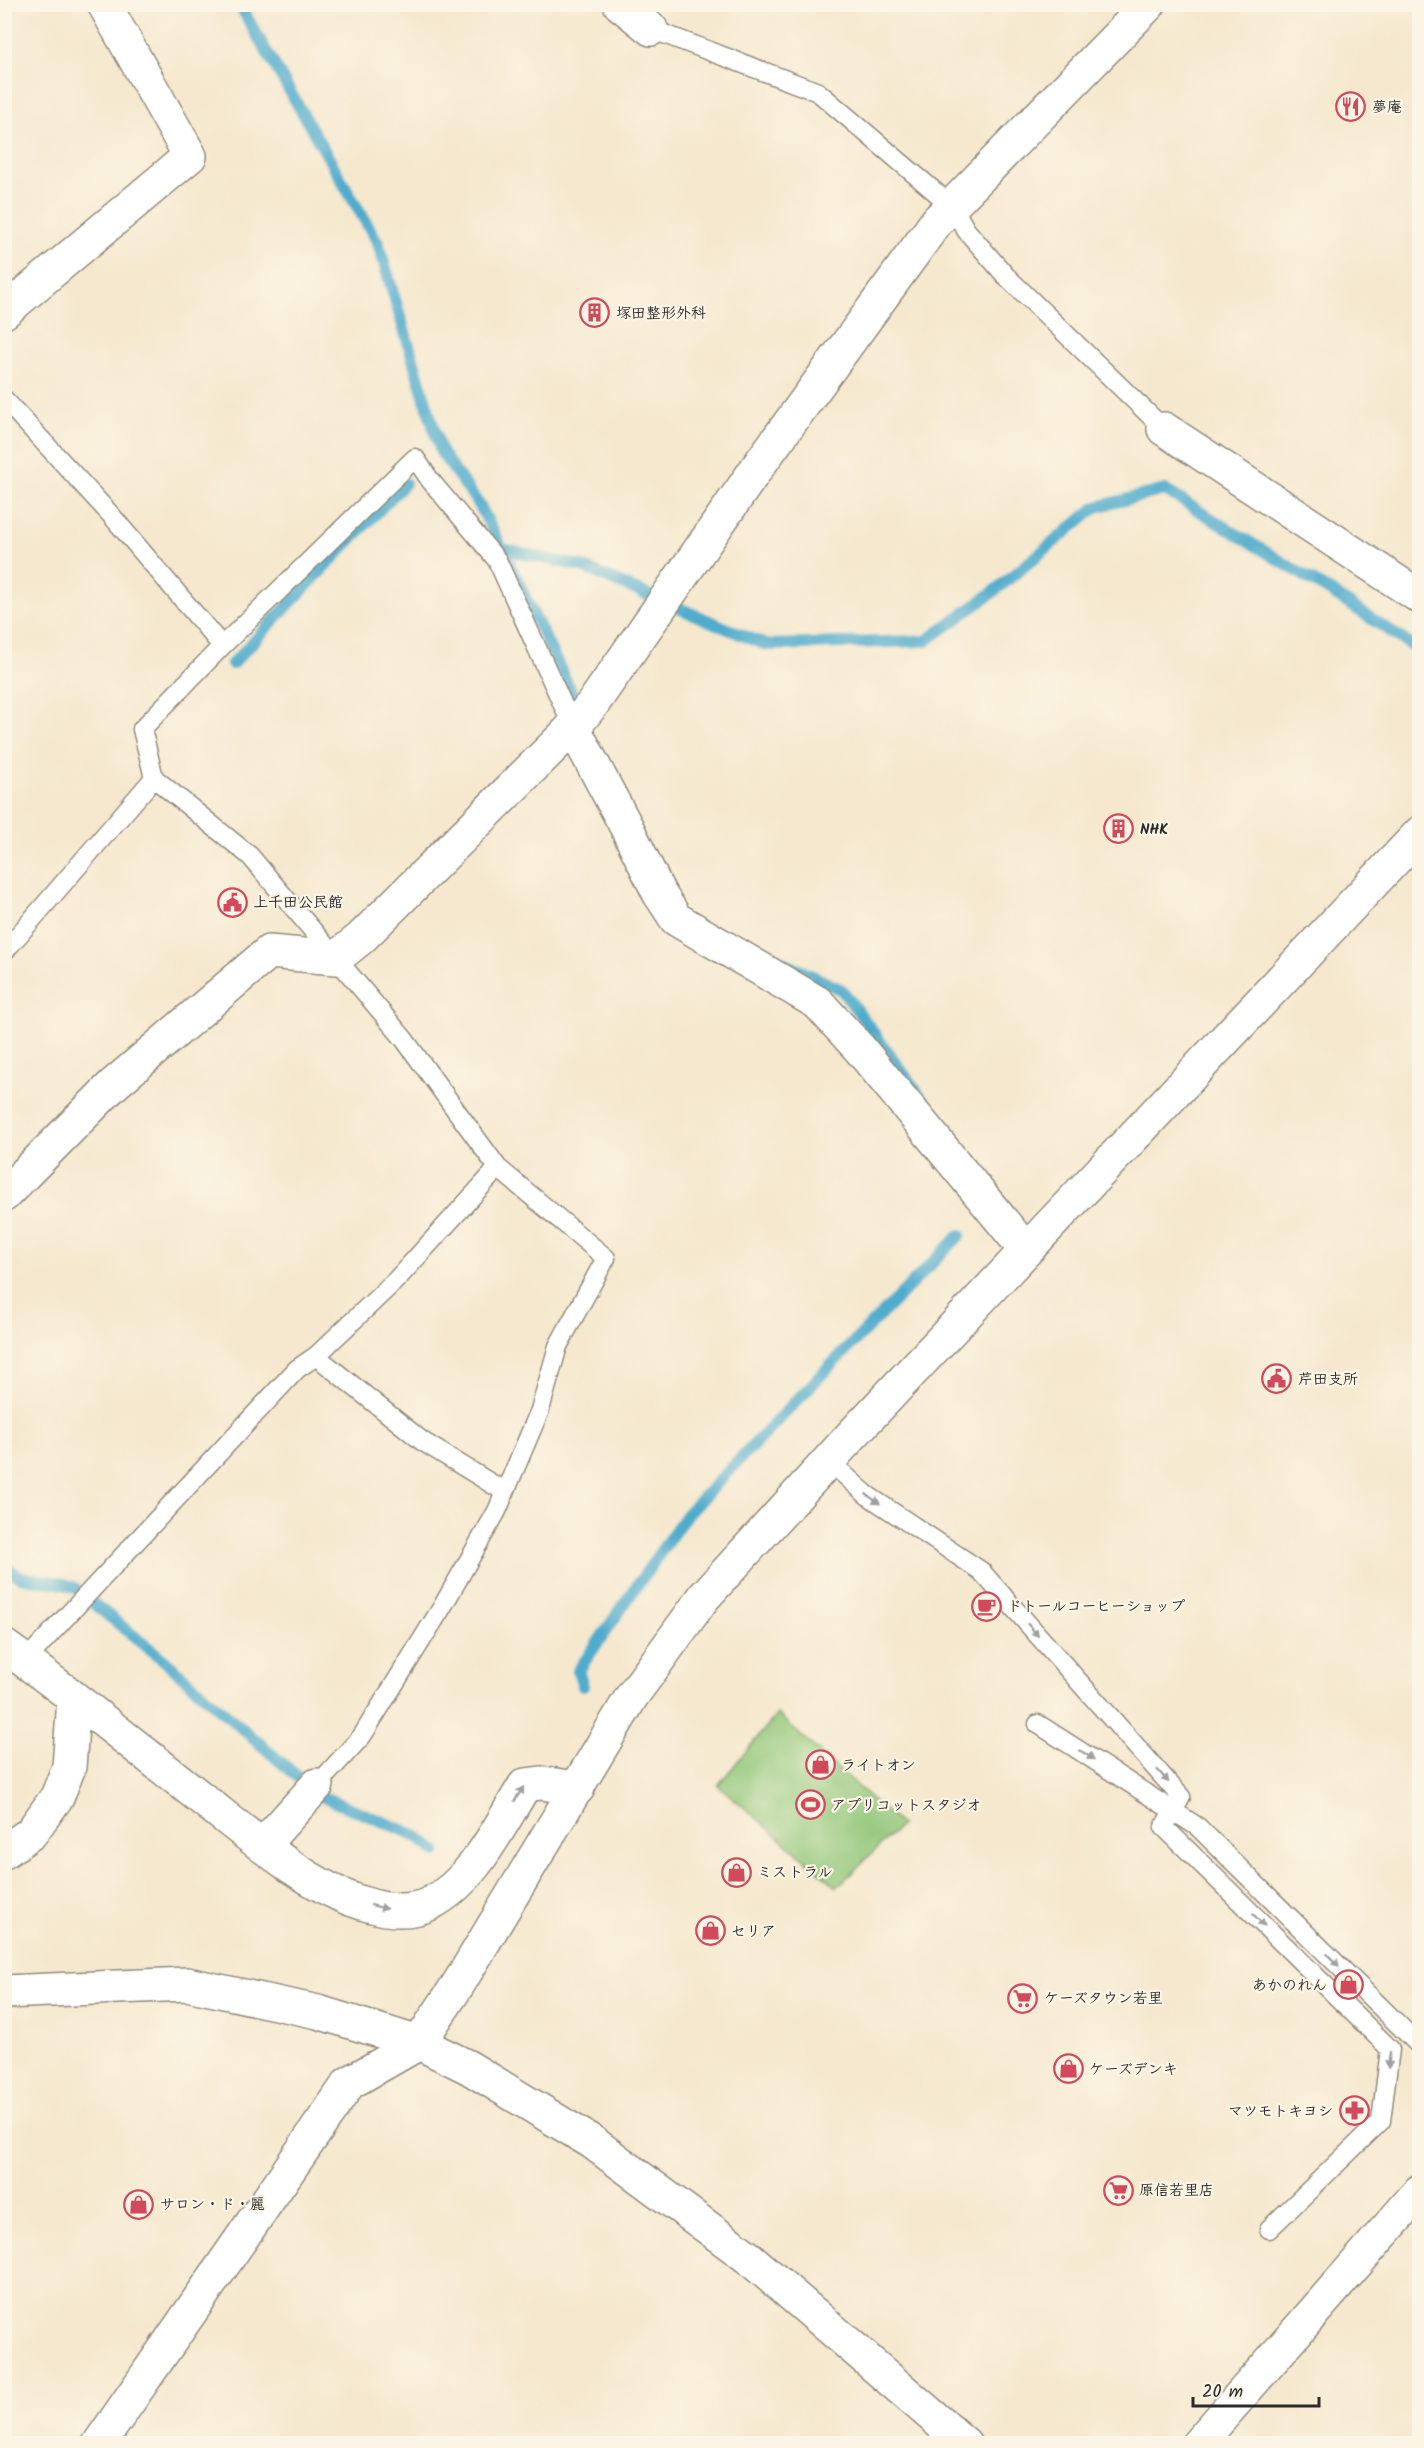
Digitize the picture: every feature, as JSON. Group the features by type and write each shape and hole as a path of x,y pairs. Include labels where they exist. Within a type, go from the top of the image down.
{"street":[{"path":"4,312 190,156 104,4"},
{"path":"620,4 651,29"},
{"path":"4,1195 113,1085 269,952 336,958 361,938 581,717 759,465 937,221 1149,4"},
{"path":"1164,429 1419,597"},
{"path":"581,717 659,893 676,919 818,1003 860,1049 1026,1250"},
{"path":"99,2444 349,2083 419,2043 459,1983 632,1696 704,1597 1026,1250 1419,833"},
{"path":"15,1653 262,1846 324,1887 360,1903 393,1911 427,1905 453,1889 484,1850 525,1785 541,1782 578,1788"},
{"path":"4,1852 32,1833 57,1797 69,1767 74,1699"},
{"path":"262,1846 317,1785"},
{"path":"4,1992 187,1984 318,2012 419,2043 468,2067 602,2149 749,2258 965,2444"},
{"path":"1198,2444 1419,2191"}],"lane":[{"path":"651,29 818,92 953,207 966,230 1005,275 1164,429"},
{"path":"4,399 111,515 222,646"},
{"path":"317,1785 362,1736 441,1609 497,1511 540,1410 558,1346 606,1258 498,1168 404,1039 250,856 154,778 142,729 222,646 415,458 430,480 497,560 581,717"},
{"path":"4,952 154,778"},
{"path":"15,1653 297,1369 316,1356 396,1279 498,1168"},
{"path":"316,1356 422,1441 505,1492"},
{"path":"829,1461 867,1496 981,1571 1181,1797 1164,1827 1390,2049 1381,2121 1269,2229"},
{"path":"1038,1724 1198,1827 1419,2046"}],"green space":[{"name":"アプリコットスタジオ","path":"777,1714 901,1825 837,1887 718,1785"}],"waterway":[{"path":"239,4 378,243 441,452 480,506 502,549 580,566 766,645 926,641 992,593 1096,507 1165,490 1334,594 1420,651"},
{"path":"232,664 405,483"},
{"path":"502,549 581,712"},
{"path":"763,953 842,990 926,1104"},
{"path":"583,1686 578,1671 686,1515 960,1235"},
{"path":"4,1565 20,1577 75,1588"},
{"path":"94,1604 165,1661 306,1784"},
{"path":"318,1795 415,1835 436,1851"}],"place":[{"name":"夢庵","path":"1351,107"},
{"name":"塚田整形外科","path":"595,313"},
{"name":"NHK","path":"1119,829"},
{"name":"上千田公民館","path":"232,902"},
{"name":"芹田支所","path":"1277,1379"},
{"name":"ドトールコーヒーショップ","path":"986,1606"},
{"name":"ライトオン","path":"820,1765"},
{"name":"アプリコットスタジオ","path":"810,1805"},
{"name":"ミストラル","path":"736,1872"},
{"name":"セリア","path":"710,1931"},
{"name":"あかのれん","path":"1348,1985"},
{"name":"ケーズタウン若里","path":"1023,1998"},
{"name":"ケーズデンキ","path":"1068,2069"},
{"name":"マツモトキヨシ","path":"1354,2111"},
{"name":"原信若里店","path":"1118,2190"},
{"name":"サロン・ド・麗","path":"139,2204"}]}
